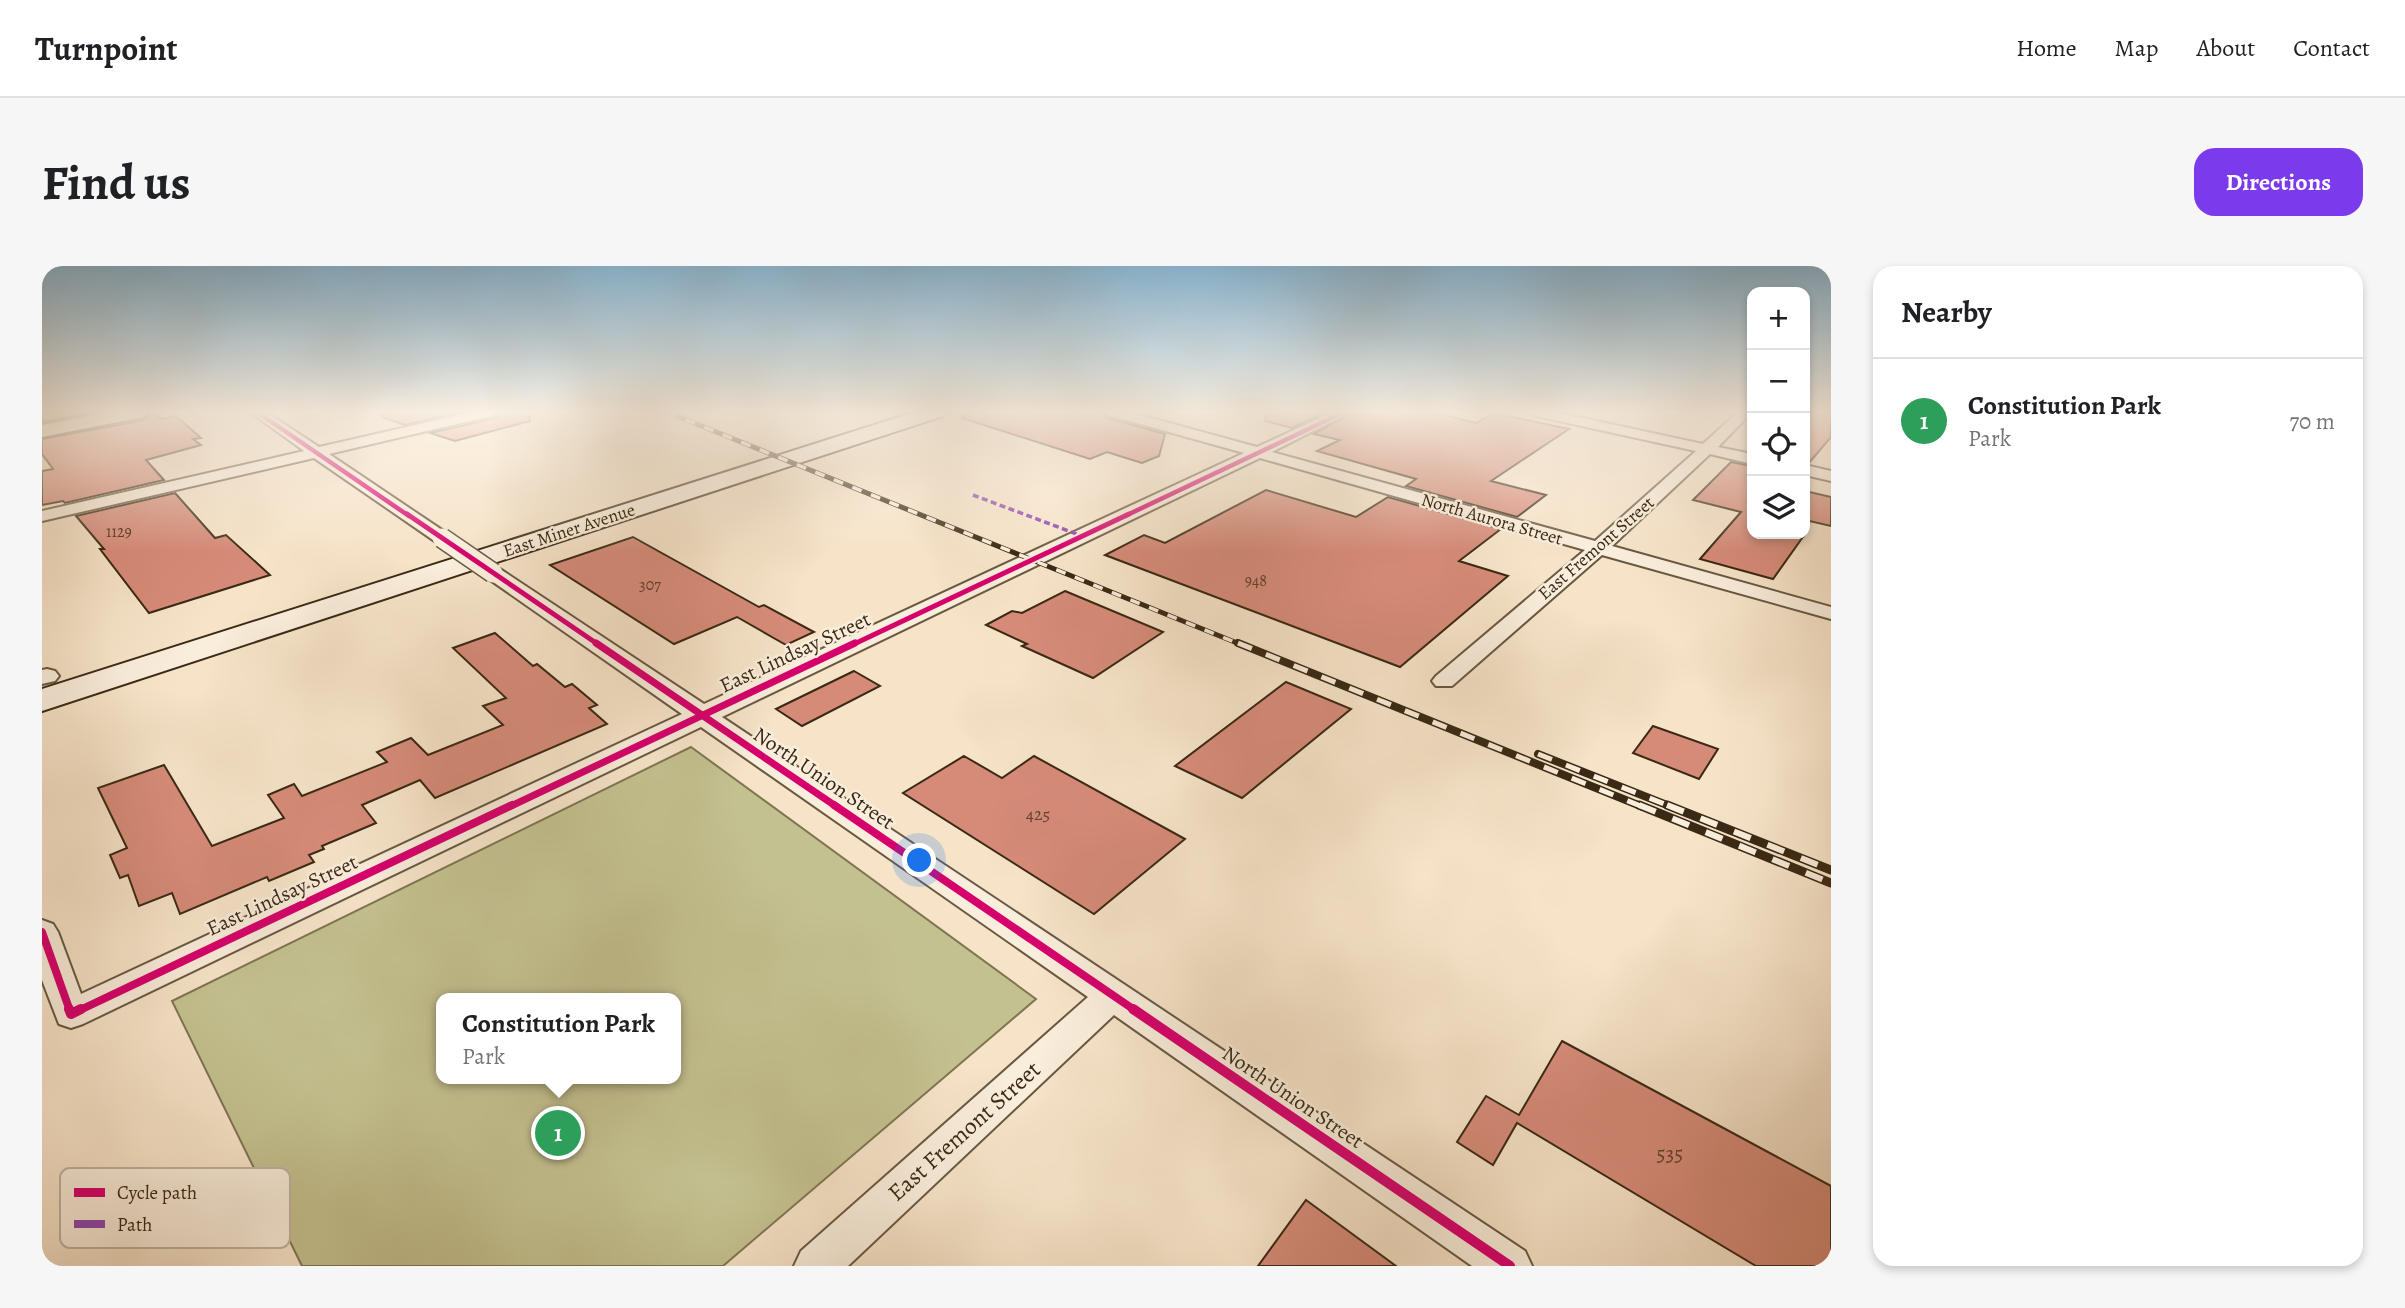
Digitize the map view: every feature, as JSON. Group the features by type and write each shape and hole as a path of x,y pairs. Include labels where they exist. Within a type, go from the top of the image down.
{"main road":[{"name":"East Miner Avenue","path":"45,688 753,459"},
{"name":"East Miner Avenue","path":"45,688 785,459"}],"street":[{"path":"42,516 288,459"},
{"name":"North Union Street","path":"327,459 1510,1266"},
{"name":"East Lindsay Street","path":"42,932 71,1014 1245,459"},
{"name":"North Aurora Street","path":"1277,459 1831,613"},
{"name":"East Fremont Street","path":"1444,681 1637,515 1695,459"},
{"path":"1810,471 1831,476"},
{"name":"East Fremont Street","path":"816,1266 1113,995"}],"shaded area":[{"path":"691,747 1036,999 723,1266 302,1266 290,1242 290,1168 254,1168 172,1001"}],"building":[{"path":"45,459 151,459 146,460 164,480 65,503 63,501 42,505 42,471 53,469"},
{"path":"1128,459 1153,459 1142,463"},
{"path":"1344,459 1524,459 1491,481 1546,495 1517,517 1406,486 1416,479"},
{"path":"1731,462 1747,465 1747,539 1801,539 1773,579 1700,559 1741,512 1693,500"},
{"path":"1266,490 1356,517 1388,497 1501,529 1459,561 1508,576 1400,667 1105,555 1144,535 1165,543"},
{"path":"1810,492 1831,497 1831,526 1810,521"},
{"path":"175,493 215,538 226,535 270,575 149,613 100,549 104,549 76,516"},
{"path":"633,537 759,607 764,605 814,632 786,645 737,617 674,644 550,565"},
{"path":"1065,591 1163,632 1093,678 1022,646 1027,644 986,625 1012,611 1022,613"},
{"path":"495,633 533,666 537,664 565,687 572,684 597,705 589,708 607,724 435,798 420,780 362,805 376,823 322,846 324,849 309,855 314,862 269,881 267,877 180,914 172,893 139,906 128,875 120,878 110,855 127,848 98,788 164,765 212,846 284,818 268,795 294,784 302,796 387,762 377,752 411,738 428,755 503,725 483,706 506,698 453,648"},
{"path":"854,671 880,686 802,726 776,709"},
{"path":"1286,682 1351,709 1242,798 1175,766"},
{"path":"1653,726 1718,749 1699,779 1633,753"},
{"path":"964,756 1002,778 1034,756 1185,839 1094,914 903,793"},
{"path":"1562,1041 1831,1186 1831,1266 1756,1266 1517,1123 1493,1165 1457,1142 1486,1096 1519,1115"},
{"path":"1306,1200 1396,1266 1258,1266"}],"railway":[{"path":"782,459 1242,645"},
{"path":"1238,643 1643,807"},
{"path":"1538,754 1672,807"},
{"path":"1639,805 1831,883"},
{"path":"1667,805 1831,870"}],"marked path":[{"path":"973,495 1082,536"}],"cycle path":[{"path":"325,459 1510,1266"},
{"path":"42,932 71,1014 1245,459"}],"place":[{"name":"Constitution Park","path":"558,1133"}]}
